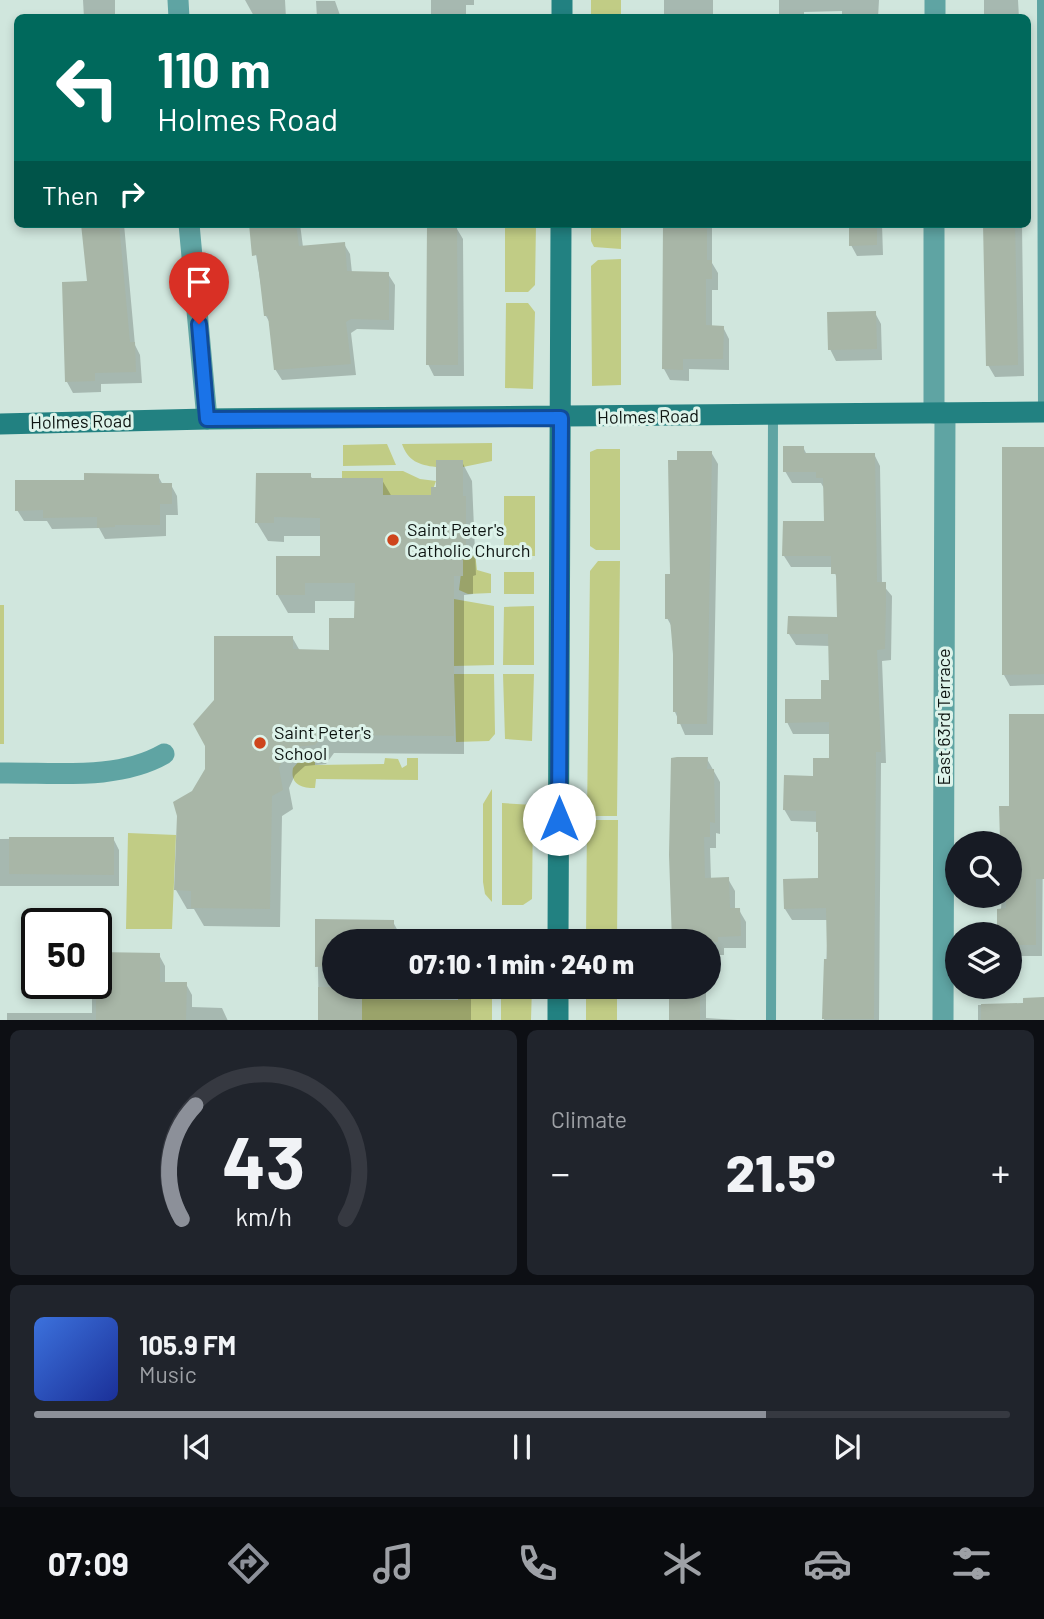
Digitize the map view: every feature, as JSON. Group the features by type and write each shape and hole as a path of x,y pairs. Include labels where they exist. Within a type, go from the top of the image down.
{"main road":[{"path":"558,929 561,228"},
{"name":"Holmes Road","path":"0,424 207,419 1044,412"},
{"path":"558,999 558,1020"}],"street":[{"path":"189,228 207,419"},
{"name":"East 63rd Terrace","path":"934,228 939,413 943,1020"},
{"path":"0,773 116,770 145,765 164,754"}],"lane":[{"path":"1042,0 1044,412"},
{"path":"771,1020 774,415"}],"green space":[{"path":"591,0 621,0 621,14 591,14"},
{"path":"505,228 536,228 535,285 528,292 505,292"},
{"path":"591,228 621,228 621,249 594,247"},
{"path":"621,259 621,385 592,386 591,266 598,260"},
{"path":"506,303 528,303 535,312 533,389 505,388"},
{"path":"492,443 492,461 463,467 462,460 437,460 436,467 419,463 407,454 402,444"},
{"path":"387,444 396,465 343,466 343,445"},
{"path":"597,449 620,449 620,550 596,550 590,546 590,452"},
{"path":"342,471 403,471 420,479 436,481 431,495 383,495 383,478 347,478 342,486"},
{"path":"504,496 535,496 535,556 504,556"},
{"path":"475,553 477,570 491,574 491,593 468,594 459,590 463,557"},
{"path":"598,561 620,561 617,816 587,816 590,571"},
{"path":"504,572 534,572 534,594 504,594"},
{"path":"454,599 494,606 494,665 454,666"},
{"path":"0,605 4,605 4,744 0,744"},
{"path":"534,606 534,665 503,665 504,607"},
{"path":"454,674 494,674 495,734 489,741 456,742"},
{"path":"503,674 534,674 532,741 505,739"},
{"path":"385,758 398,759 402,768 407,765 407,758 418,758 418,780 316,779 315,788 301,786 293,778 293,768 300,760 315,759 315,765 384,764"},
{"path":"492,789 492,902 485,894 483,882 483,804"},
{"path":"502,803 533,805 532,899 523,905 502,905"},
{"path":"587,820 618,820 617,929 586,929"},
{"path":"128,833 176,835 172,929 126,929"},
{"path":"362,999 492,999 492,1020 362,1020"},
{"path":"501,999 532,999 531,1020 501,1020"},
{"path":"586,999 617,999 617,1020 586,1020"}],"building":[{"path":"81,228 119,228 130,342 135,342 136,372 95,373 95,381 65,382 62,282 87,281"},
{"path":"249,228 297,228 299,246 345,242 347,271 389,272 389,320 351,319 346,322 351,364 274,370 257,255 252,256"},
{"path":"427,228 457,228 458,365 426,365"},
{"path":"663,228 707,228 707,260 712,260 712,279 706,279 706,325 724,326 723,359 683,359 683,370 662,369"},
{"path":"849,228 877,228 877,245 849,246"},
{"path":"983,228 1015,228 1018,365 986,366"},
{"path":"876,311 877,349 828,350 827,312"},
{"path":"783,446 804,446 804,453 875,453 877,582 886,582 886,602 885,649 877,650 881,752 876,752 874,1019 822,1019 824,959 827,959 826,908 784,909 783,879 818,878 818,832 816,811 783,810 784,775 813,776 813,758 829,758 829,722 785,723 785,699 821,699 821,680 829,680 828,634 787,634 788,616 837,617 836,574 831,574 831,556 782,556 783,521 824,521 823,478 816,478 816,472 783,472"},
{"path":"1002,447 1044,447 1044,674 1002,675"},
{"path":"677,451 712,451 707,724 677,724 677,712 673,712 673,653 670,619 665,619 665,574 670,574 668,460 677,460"},
{"name":"Saint Peter's School","path":"436,460 463,460 463,496 466,496 466,557 463,557 463,576 454,576 454,736 324,735 315,745 294,747 284,756 279,768 283,790 272,796 270,909 191,908 191,891 174,890 177,816 173,802 192,791 205,769 205,746 193,724 214,700 214,636 293,636 293,649 329,650 329,618 354,618 355,583 305,583 305,595 276,595 276,556 320,556 320,518 274,517 274,523 255,523 256,473 311,473 311,478 383,478 383,495 431,495 431,487 436,487"},
{"path":"84,473 159,474 159,483 172,483 172,504 160,504 160,525 115,525 97,528 97,517 43,518 43,510 15,511 15,480 84,480"},
{"path":"1009,714 1044,714 1044,879 1036,879 1036,945 1022,945 1022,922 997,922 997,909 1022,908 1022,831 1000,831 999,806 1009,806"},
{"path":"708,757 707,769 714,769 715,823 710,822 710,837 704,837 705,878 729,877 730,908 740,908 741,936 721,937 721,929 672,929 669,855 671,758"},
{"path":"9,837 114,837 114,875 9,874"},
{"path":"315,919 394,920 394,929 322,929 322,967 315,967"},
{"path":"112,952 160,953 160,982 187,982 186,1020 96,1020 96,999 112,999"},
{"path":"318,987 322,987 322,999 362,999 362,1020 318,1020"},
{"path":"1044,997 1044,1020 981,1020 981,1004 1023,1003 1023,998"},
{"path":"669,999 700,999 700,1020 669,1020"}],"place":[{"name":"Saint Peter's Catholic Church","path":"393,540"},
{"name":"Saint Peter's School","path":"260,743"}],"route":[{"path":"199,324 207,419 561,418 559,819"}]}
